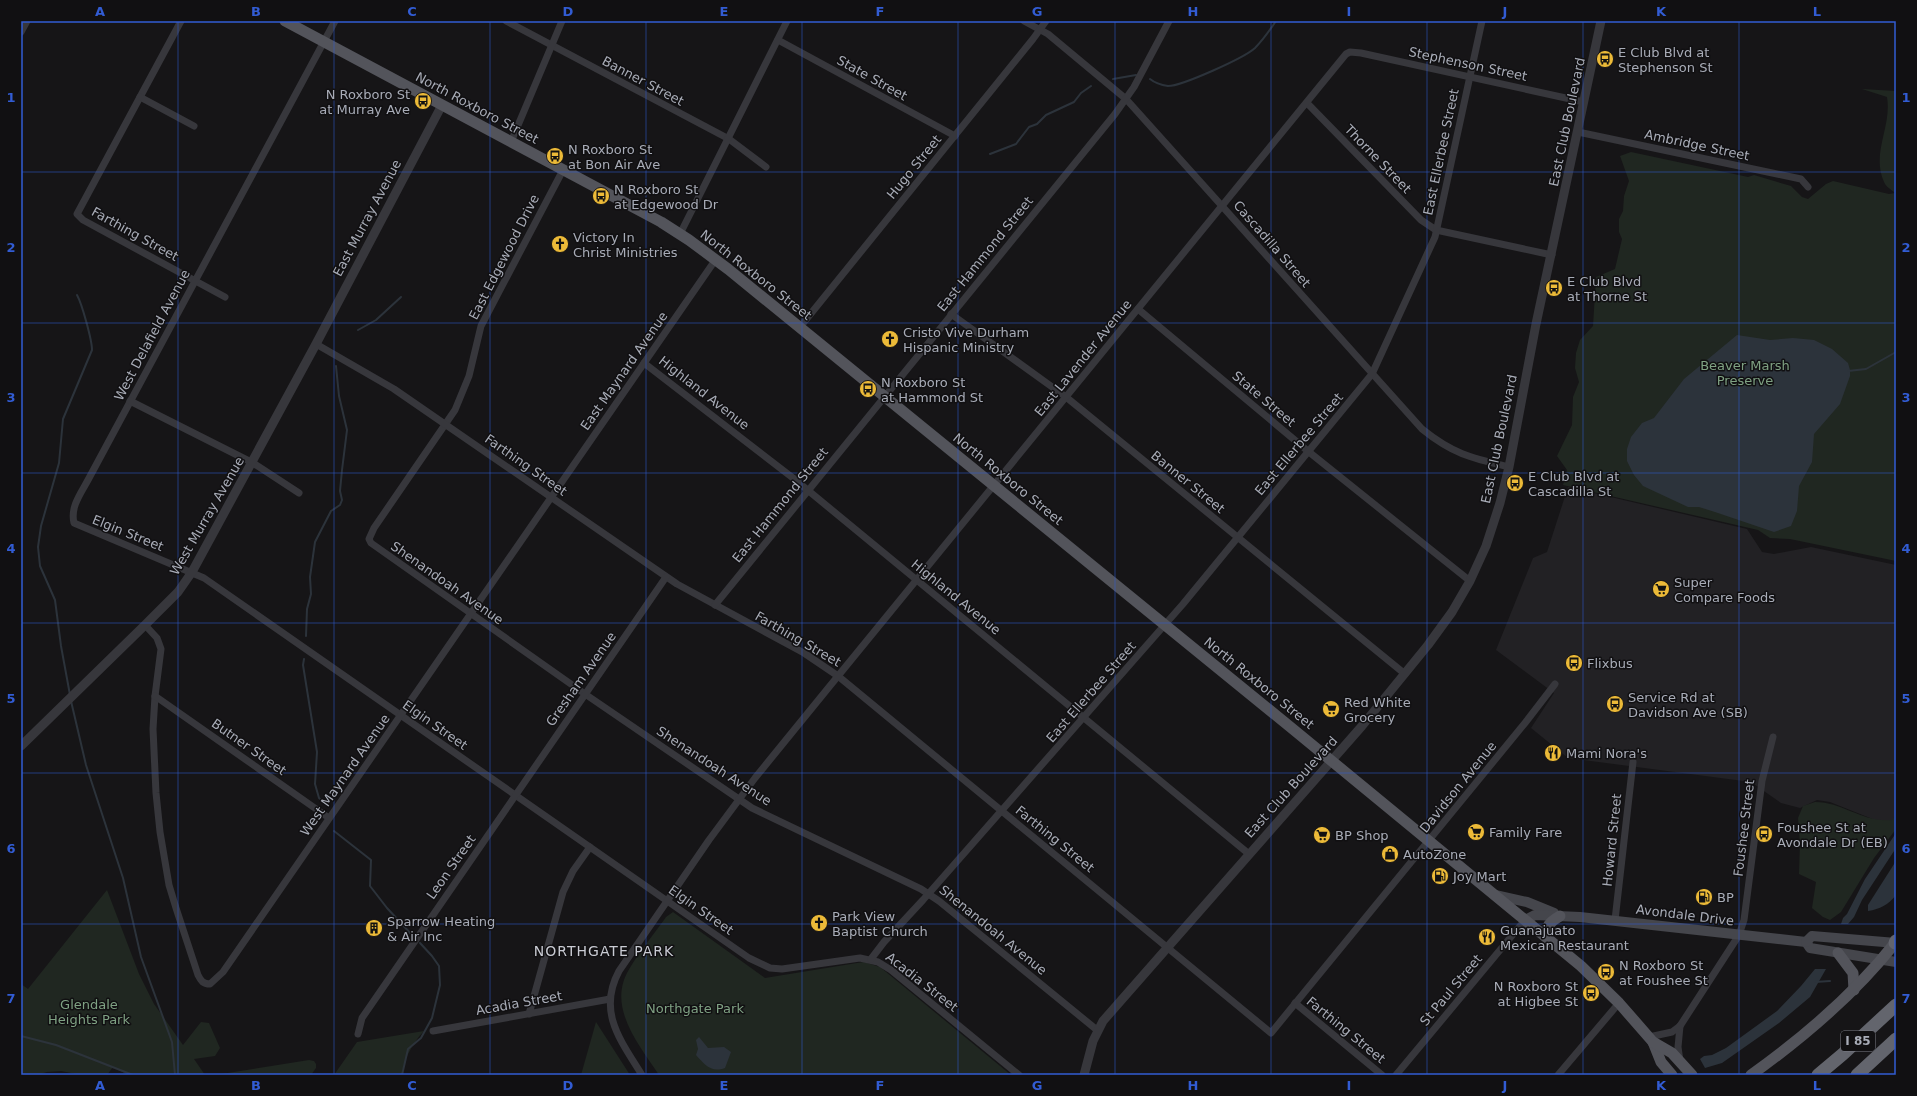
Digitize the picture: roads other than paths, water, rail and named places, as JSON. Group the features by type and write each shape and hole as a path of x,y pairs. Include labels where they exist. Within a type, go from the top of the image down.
{"highway":[{"name":"I 85","path":"1818,1075 1896,1005"},
{"name":"I 85","path":"1857,1075 1896,1039"}],"main road":[{"name":"North Roxboro Street","path":"285,21 680,234 716,259 1332,761 1597,980 1651,1040 1661,1062 1672,1075"},
{"name":"Avondale Drive","path":"1495,895 1526,902 1560,916"},
{"name":"Avondale Drive","path":"1525,920 1534,915 1615,920 1806,942"},
{"path":"1547,938 1546,930 1550,922 1560,916"},
{"name":"Avondale Drive","path":"1806,942 1812,936 1896,943"},
{"name":"Avondale Drive","path":"1806,942 1810,948 1896,962"},
{"path":"1751,1075 1797,1041 1854,990 1896,943"},
{"path":"1838,953 1853,973 1854,990"},
{"name":"North Roxboro Street","path":"1651,1040 1672,1053 1692,1075"}],"street":[{"path":"21,32 27,21"},
{"path":"181,21 140,97 194,126"},
{"name":"West Delafield Avenue","path":"74,523 72,516 75,505 335,21"},
{"name":"Banner Street","path":"506,21 728,139 766,167"},
{"path":"511,142 562,21"},
{"path":"680,234 787,21"},
{"name":"Cascadilla Street","path":"1024,21 1040,30 1126,99 1416,424 1441,444 1470,458 1509,467"},
{"name":"Hugo Street","path":"800,327 1046,21"},
{"name":"East Hammond Street","path":"715,605 1126,99 1169,21"},
{"name":"East Ellerbee Street","path":"871,959 884,942 1002,811 1165,625 1372,374 1435,237 1482,21"},
{"name":"East Club Boulevard","path":"1084,1075 1092,1041 1097,1030 1115,1007 1332,761 1448,618 1470,581 1486,546 1500,503 1509,467 1536,324 1601,21"},
{"name":"State Street","path":"778,40 955,136"},
{"name":"Stephenson Street","path":"1346,54 1350,52 1361,53 1584,102"},
{"name":"East Lavender Avenue","path":"642,1075 619,1037 612,1022 610,999 612,987 619,971 667,901 739,800 838,676 1346,54"},
{"name":"Farthing Street","path":"140,97 77,214 83,220 225,297"},
{"name":"Thorne Street","path":"1306,103 1421,220 1436,230 1552,255"},
{"name":"East Murray Avenue","path":"316,344 442,105"},
{"name":"Ambridge Street","path":"1578,132 1801,179 1808,187"},
{"name":"East Edgewood Drive","path":"371,533 455,410 469,376 480,326 563,170"},
{"name":"East Maynard Avenue","path":"551,497 716,259"},
{"name":"State Street","path":"1138,309 1309,452 1470,581"},
{"name":"Banner Street","path":"951,314 1066,397 1404,674"},
{"name":"Farthing Street","path":"316,344 394,388 666,577 804,653 838,676 1271,1033"},
{"name":"West Murray Avenue","path":"21,746 178,592 192,572 253,463 316,344"},
{"name":"Highland Avenue","path":"644,362 917,579 1249,854"},
{"path":"130,401 253,463 299,493"},
{"name":"West Maynard Avenue","path":"155,696 153,729 156,793 160,832 169,885 198,975 205,984 210,984 223,972 551,497"},
{"name":"Elgin Street","path":"74,523 204,578 749,958 770,968"},
{"name":"Shenandoah Avenue","path":"371,533 369,539 371,543 379,550 739,800 752,808 928,894 1097,1030"},
{"name":"Gresham Avenue","path":"516,795 666,577"},
{"path":"145,625 157,638 161,649 155,696"},
{"name":"Davidson Avenue","path":"1271,1033 1429,841 1555,684"},
{"name":"Butner Street","path":"155,696 329,818"},
{"name":"Foushee Street","path":"1680,1063 1678,1047 1680,1026 1739,935 1744,920 1762,781 1773,737"},
{"name":"Howard Street","path":"1615,920 1633,762"},
{"name":"Leon Street","path":"358,1034 362,1018 516,795"},
{"path":"529,1014 563,892 573,871 590,847"},
{"name":"St Paul Street","path":"1396,1075 1525,920"},
{"name":"Acadia Street","path":"770,968 794,968 853,959 871,959 891,970 1019,1075"},
{"name":"Acadia Street","path":"433,1032 610,999"},
{"name":"Farthing Street","path":"1295,1003 1382,1075"},
{"path":"1558,1075 1619,1003"},
{"path":"1651,1040 1672,1032 1680,1026"}],"waterway":[{"path":"1150,79 1158,84 1168,86 1175,85 1213,71 1249,53 1264,38 1276,21"},
{"path":"1113,79 1136,75"},
{"path":"990,154 1016,144 1029,127 1037,124 1046,115 1074,102 1081,93 1091,86"},
{"path":"70,695 61,646 55,600 40,566 38,547 41,526 59,463 63,419 92,350 86,322 77,295"},
{"path":"358,330 376,320 401,297"},
{"path":"1848,371 1866,369 1896,352"},
{"path":"306,636 307,609 311,594 310,577 315,542 331,511 340,505 342,500 340,491 347,430 339,396 336,366"},
{"path":"304,659 303,665 317,752 315,784 319,798 327,805"},
{"path":"71,701 86,765 123,878 141,957 172,1042 175,1075"},
{"path":"334,831 371,860 370,886 387,908 412,935"},
{"path":"402,1075 408,1049 421,1038 432,1018 440,985 439,966 420,943"},
{"path":"1815,982 1830,981"},
{"path":"21,1036 56,1045 133,1075"}],"place":[{"name":"E Club Blvd at Stephenson St","path":"1605,59"},
{"name":"N Roxboro St at Murray Ave","path":"423,101"},
{"name":"N Roxboro St at Bon Air Ave","path":"555,156"},
{"name":"N Roxboro St at Edgewood Dr","path":"601,196"},
{"name":"Victory In Christ Ministries","path":"560,244"},
{"name":"E Club Blvd at Thorne St","path":"1554,288"},
{"name":"Cristo Vive Durham Hispanic Ministry","path":"890,339"},
{"name":"N Roxboro St at Hammond St","path":"868,389"},
{"name":"E Club Blvd at Cascadilla St","path":"1515,483"},
{"name":"Super Compare Foods","path":"1661,589"},
{"name":"Flixbus","path":"1574,663"},
{"name":"Service Rd at Davidson Ave (SB)","path":"1615,704"},
{"name":"Red White Grocery","path":"1331,709"},
{"name":"Mami Nora's","path":"1553,753"},
{"name":"Family Fare","path":"1476,832"},
{"name":"Foushee St at Avondale Dr (EB)","path":"1764,834"},
{"name":"BP Shop","path":"1322,835"},
{"name":"AutoZone","path":"1390,854"},
{"name":"Joy Mart","path":"1440,876"},
{"name":"BP","path":"1704,897"},
{"name":"Park View Baptist Church","path":"819,923"},
{"name":"Sparrow Heating & Air Inc","path":"374,928"},
{"name":"Guanajuato Mexican Restaurant","path":"1487,937"},
{"name":"N Roxboro St at Foushee St","path":"1606,972"},
{"name":"N Roxboro St at Higbee St","path":"1591,993"}],"district":[{"name":"NORTHGATE PARK","path":"604,951"}],"park label":[{"name":"Beaver Marsh Preserve","path":"1745,372"},
{"name":"Northgate Park","path":"695,1008"},
{"name":"Glendale Heights Park","path":"89,1012"}]}
